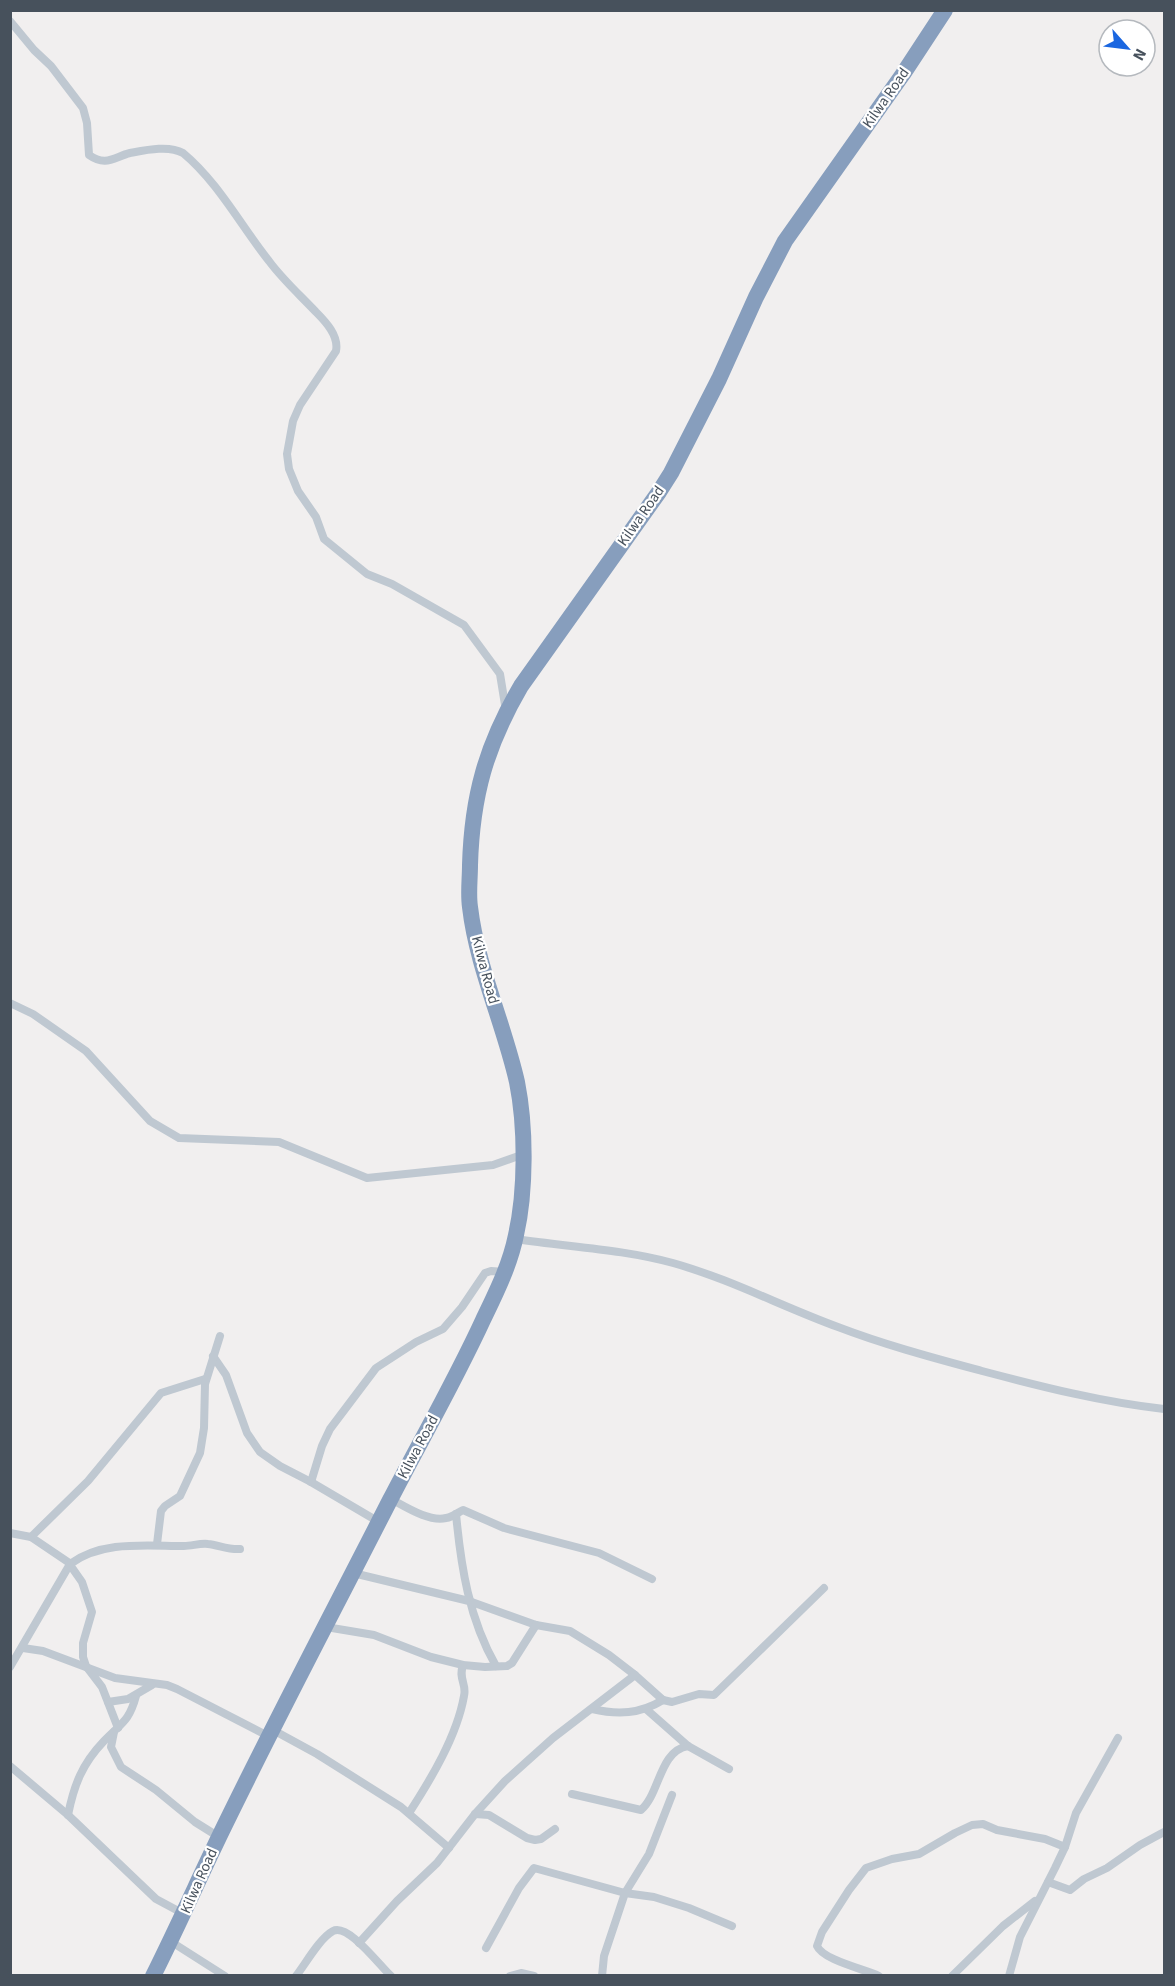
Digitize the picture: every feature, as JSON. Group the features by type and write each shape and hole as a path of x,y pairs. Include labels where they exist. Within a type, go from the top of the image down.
{"highway":[{"name":"Kilwa Road","path":"153,1976 272,1733 465,1358 505,1272 516,1239 522,1197 524,1154 517,1083 479,952 469,905 471,827 479,781 490,749 506,712 521,686 670,473 719,379 771,268 797,222 903,74 945,10"}],"street":[{"path":"10,21 51,66 83,108 87,123 89,156 110,162 128,153 176,149 183,153 220,195 294,292 329,327 336,341 336,351 300,405 287,443 289,469 295,485 316,517 324,538 338,551 370,577 392,584 465,625 500,674 506,712"},
{"path":"10,1003 33,1014 86,1052 150,1121 179,1138 279,1142 362,1177 372,1178 493,1165 524,1154"},
{"path":"516,1239 641,1256 673,1263 717,1277 840,1328 937,1359 1085,1397 1164,1409"},
{"path":"311,1482 330,1429 376,1368 416,1342 443,1329 462,1307 485,1273 505,1272"},
{"path":"158,1545 161,1511 180,1496 200,1452 204,1428 205,1380 220,1336"},
{"path":"213,1356 226,1375 238,1413 256,1447 267,1458 379,1522"},
{"path":"31,1537 92,1477 161,1394 205,1380"},
{"path":"391,1499 443,1519 463,1510 504,1528 599,1553 652,1580"},
{"path":"456,1515 469,1601 484,1642 496,1666"},
{"path":"10,1533 31,1537 70,1564 82,1582 92,1612 82,1653 86,1666 99,1682 108,1702 116,1730 111,1747 115,1759 121,1767 156,1790 195,1822 219,1838"},
{"path":"10,1667 70,1564 87,1554 130,1546 190,1546 203,1543 240,1549"},
{"path":"353,1573 469,1601 536,1625 563,1629 576,1634 635,1675 663,1700"},
{"path":"592,1709 617,1713 646,1709 663,1700 678,1701 699,1694 714,1695 824,1588"},
{"path":"326,1627 374,1635 431,1657 462,1665 507,1666 512,1663 536,1625"},
{"path":"23,1648 43,1651 106,1675 167,1685 272,1733 350,1774 410,1813 449,1848"},
{"path":"410,1813 436,1770 461,1708 465,1692 460,1677 462,1665"},
{"path":"359,1944 397,1901 438,1863 475,1814 512,1774 553,1738 635,1675"},
{"path":"108,1702 122,1701 136,1696 152,1684"},
{"path":"68,1815 77,1780 91,1756 131,1713 136,1696"},
{"path":"646,1709 688,1746 729,1769"},
{"path":"1009,1976 1020,1937 1065,1847 1076,1813 1118,1738"},
{"path":"572,1794 641,1809 649,1800 669,1761 683,1747 688,1746"},
{"path":"10,1766 68,1815 156,1899 184,1914"},
{"path":"602,1976 604,1956 625,1893 649,1854 672,1796"},
{"path":"475,1814 489,1815 527,1838 535,1840 541,1839 555,1829"},
{"path":"879,1976 841,1962 820,1952 817,1947 822,1932 866,1868 892,1859 919,1854 955,1833 977,1824 1008,1833 1045,1839 1065,1847"},
{"path":"1048,1882 1070,1890 1084,1879 1107,1868 1140,1845 1164,1832"},
{"path":"486,1948 519,1888 534,1868 625,1893 654,1897 732,1926"},
{"path":"952,1976 1003,1926 1040,1897"},
{"path":"296,1976 325,1938 333,1931 344,1930 391,1976"},
{"path":"170,1941 225,1976"},
{"path":"510,1976 521,1973 534,1976"}]}
